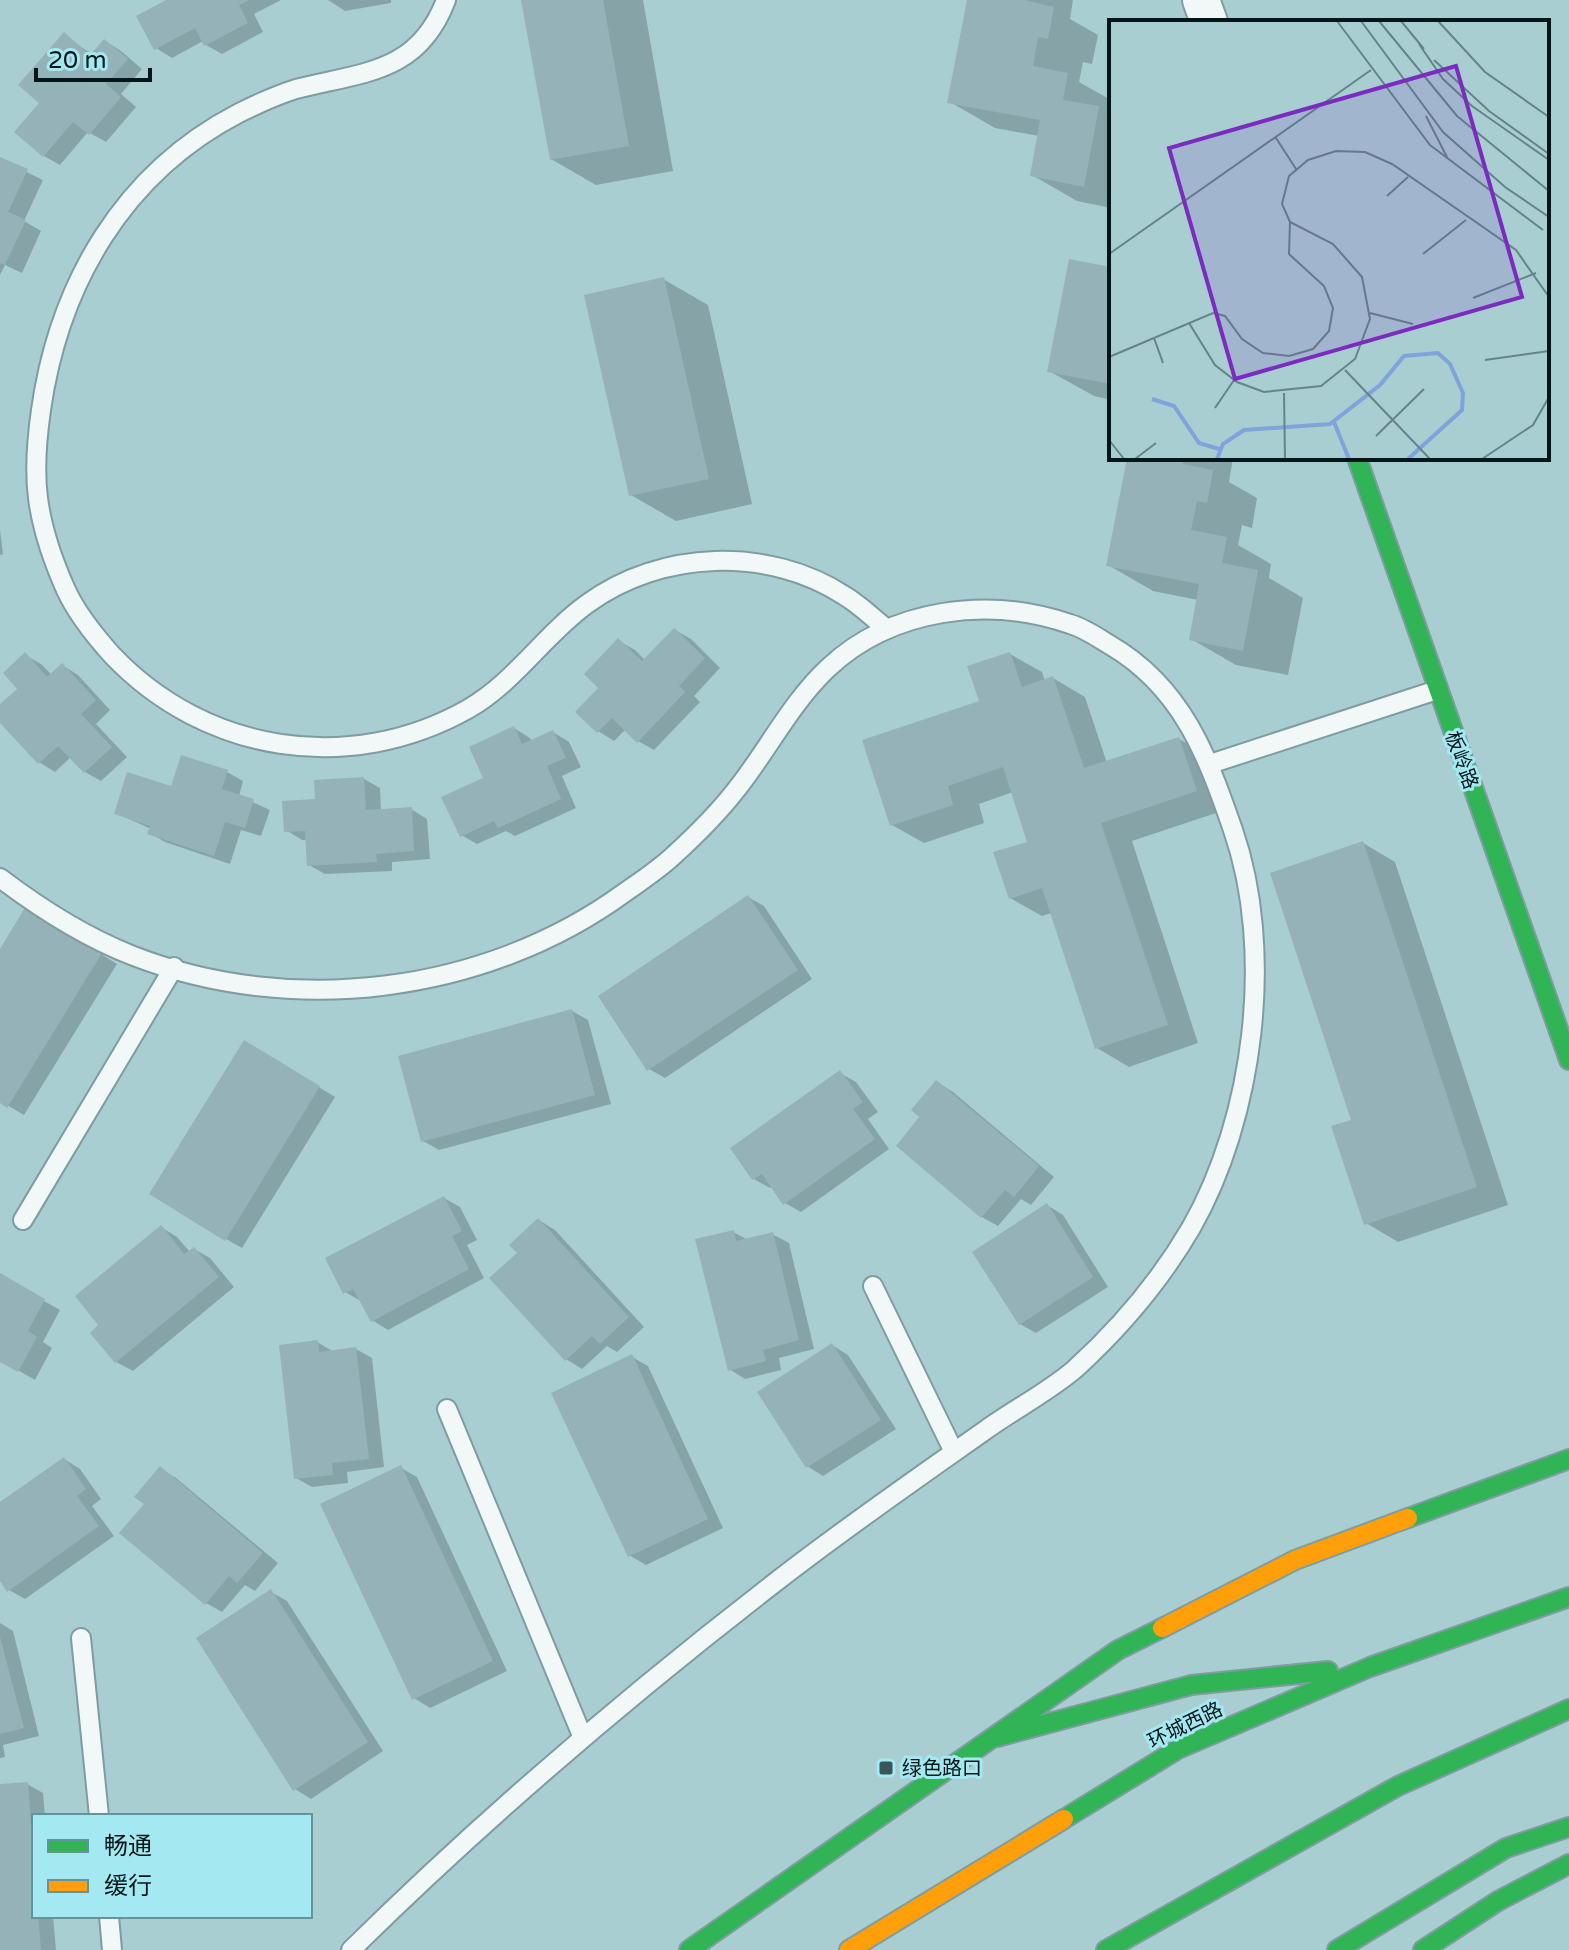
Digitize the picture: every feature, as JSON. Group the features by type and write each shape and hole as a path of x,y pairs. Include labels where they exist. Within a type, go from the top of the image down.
{"main road":[{"name":"板岭路","path":"1358,460 1569,1060"},
{"path":"689,1950 1118,1650 1295,1560 1569,1459"},
{"name":"环城西路","path":"849,1950 1178,1749 1370,1667 1569,1597"},
{"path":"997,1737 1191,1685 1370,1667"},
{"path":"1106,1950 1398,1786 1569,1709"},
{"path":"1337,1950 1506,1848 1569,1827"},
{"path":"1423,1950 1498,1901 1569,1864"}],"street":[{"path":"1201,0 1208,20"}],"lane":[{"path":"446,0 438,21 412,51 378,71 289,91 238,114 190,143 148,180 120,212 81,271 60,323 45,383 36,444 37,496 49,546 63,582 97,638 132,676 174,707 220,729 270,743 321,748 372,744 422,730 469,708 511,678 587,603 635,577 688,562 742,561 795,572 844,595 887,629"},
{"path":"0,878 48,914 133,956 225,982 319,991 414,983 506,958 592,917 668,861 735,792 788,713 831,664 887,629 950,610 1015,609 1078,626 1134,659 1179,706 1210,764 1242,855 1256,949 1252,1045 1231,1139 1192,1226 1138,1306 1070,1373 954,1452 782,1577 583,1738 487,1822 351,1950"},
{"path":"1210,764 1437,690"},
{"path":"23,1220 174,967"},
{"path":"873,1286 954,1452"},
{"path":"447,1409 583,1738"},
{"path":"81,1638 99,1814"},
{"path":"109,1918 112,1950"}],"building":[{"path":"166,0 249,0 239,5 248,23 204,46 195,28 154,50 136,16"},
{"path":"521,0 603,0 629,146 550,160"},
{"path":"967,0 1024,0 1054,7 1048,39 1038,37 1033,66 1068,73 1063,100 1099,106 1084,187 1030,176 1040,120 947,103"},
{"path":"64,32 90,55 104,39 128,59 106,84 121,97 89,135 73,122 43,157 14,132 39,103 18,85"},
{"path":"0,157 28,169 8,212 26,220 5,265 0,263"},
{"path":"1069,259 1109,267 1109,384 1047,372"},
{"path":"664,277 709,479 629,496 584,295"},
{"path":"1127,460 1184,460 1183,464 1213,470 1207,503 1197,501 1191,530 1227,537 1222,563 1258,570 1243,651 1189,640 1199,584 1106,566"},
{"path":"674,628 705,658 679,686 685,692 637,743 612,718 597,733 575,712 598,688 584,674 618,638 642,661"},
{"path":"25,652 47,677 62,663 96,700 81,714 112,747 84,773 58,746 38,764 0,723 0,704 17,689 3,673"},
{"path":"1010,652 1022,687 1053,676 1084,768 1179,737 1197,791 1101,823 1168,1025 1095,1049 1042,888 1009,899 993,852 1027,842 1003,767 948,786 953,805 890,826 862,740 979,701 967,666"},
{"path":"514,726 522,744 553,730 566,758 547,766 561,799 498,828 494,821 460,837 441,797 483,778 469,747"},
{"path":"181,755 228,770 222,789 254,799 245,828 225,822 214,856 147,834 150,826 114,814 127,772 171,786"},
{"path":"364,777 366,810 412,807 414,851 376,854 377,862 307,866 305,831 284,832 282,801 315,799 314,780"},
{"path":"1363,841 1477,1187 1364,1225 1331,1126 1351,1120 1270,873"},
{"path":"748,895 798,970 647,1071 598,996"},
{"path":"26,906 102,953 7,1108 0,1103 0,949"},
{"path":"572,1009 595,1095 421,1142 398,1056"},
{"path":"244,1040 320,1086 225,1241 149,1194"},
{"path":"840,1070 863,1102 853,1109 875,1139 783,1205 762,1174 752,1180 730,1148"},
{"path":"936,1080 1039,1166 1014,1197 1005,1190 981,1218 896,1146 919,1117 911,1110"},
{"path":"444,1196 462,1231 452,1236 469,1269 371,1322 353,1289 343,1294 325,1258"},
{"path":"1047,1203 1093,1277 1019,1325 972,1252"},
{"path":"538,1218 629,1317 600,1344 592,1336 565,1361 489,1278 517,1253 509,1245"},
{"path":"161,1225 184,1254 194,1247 219,1277 115,1363 90,1333 98,1325 75,1296"},
{"path":"734,1230 736,1241 773,1232 799,1340 763,1350 766,1361 728,1371 695,1239"},
{"path":"0,1273 45,1299 28,1331 37,1337 18,1372 0,1362"},
{"path":"318,1340 319,1352 356,1347 369,1459 332,1463 333,1475 294,1479 279,1345"},
{"path":"832,1343 881,1420 806,1468 757,1392"},
{"path":"632,1354 708,1519 628,1557 551,1393"},
{"path":"64,1457 86,1489 77,1496 99,1526 7,1592 0,1581 0,1502"},
{"path":"401,1465 493,1661 412,1700 320,1504"},
{"path":"160,1466 263,1553 237,1583 229,1576 205,1605 119,1533 144,1504 134,1497"},
{"path":"271,1589 368,1742 293,1791 196,1638"},
{"path":"0,1637 24,1728 0,1734"},
{"path":"28,1782 32,1918 38,1918 41,1950 0,1950 0,1784"}],"traffic: fast":[{"path":"1358,460 1569,1060"},
{"path":"1408,1518 1569,1459"},
{"path":"1064,1819 1178,1749 1370,1667 1569,1597"},
{"path":"689,1950 1118,1650 1162,1628"},
{"path":"997,1737 1191,1685 1328,1671"},
{"path":"1106,1950 1398,1786 1569,1709"},
{"path":"1337,1950 1506,1848 1569,1827"},
{"path":"1423,1950 1498,1901 1569,1864"}],"traffic: slow":[{"path":"1162,1628 1295,1560 1408,1518"},
{"path":"849,1950 1064,1819"}],"place":[{"name":"绿色路口","path":"886,1768"}]}
